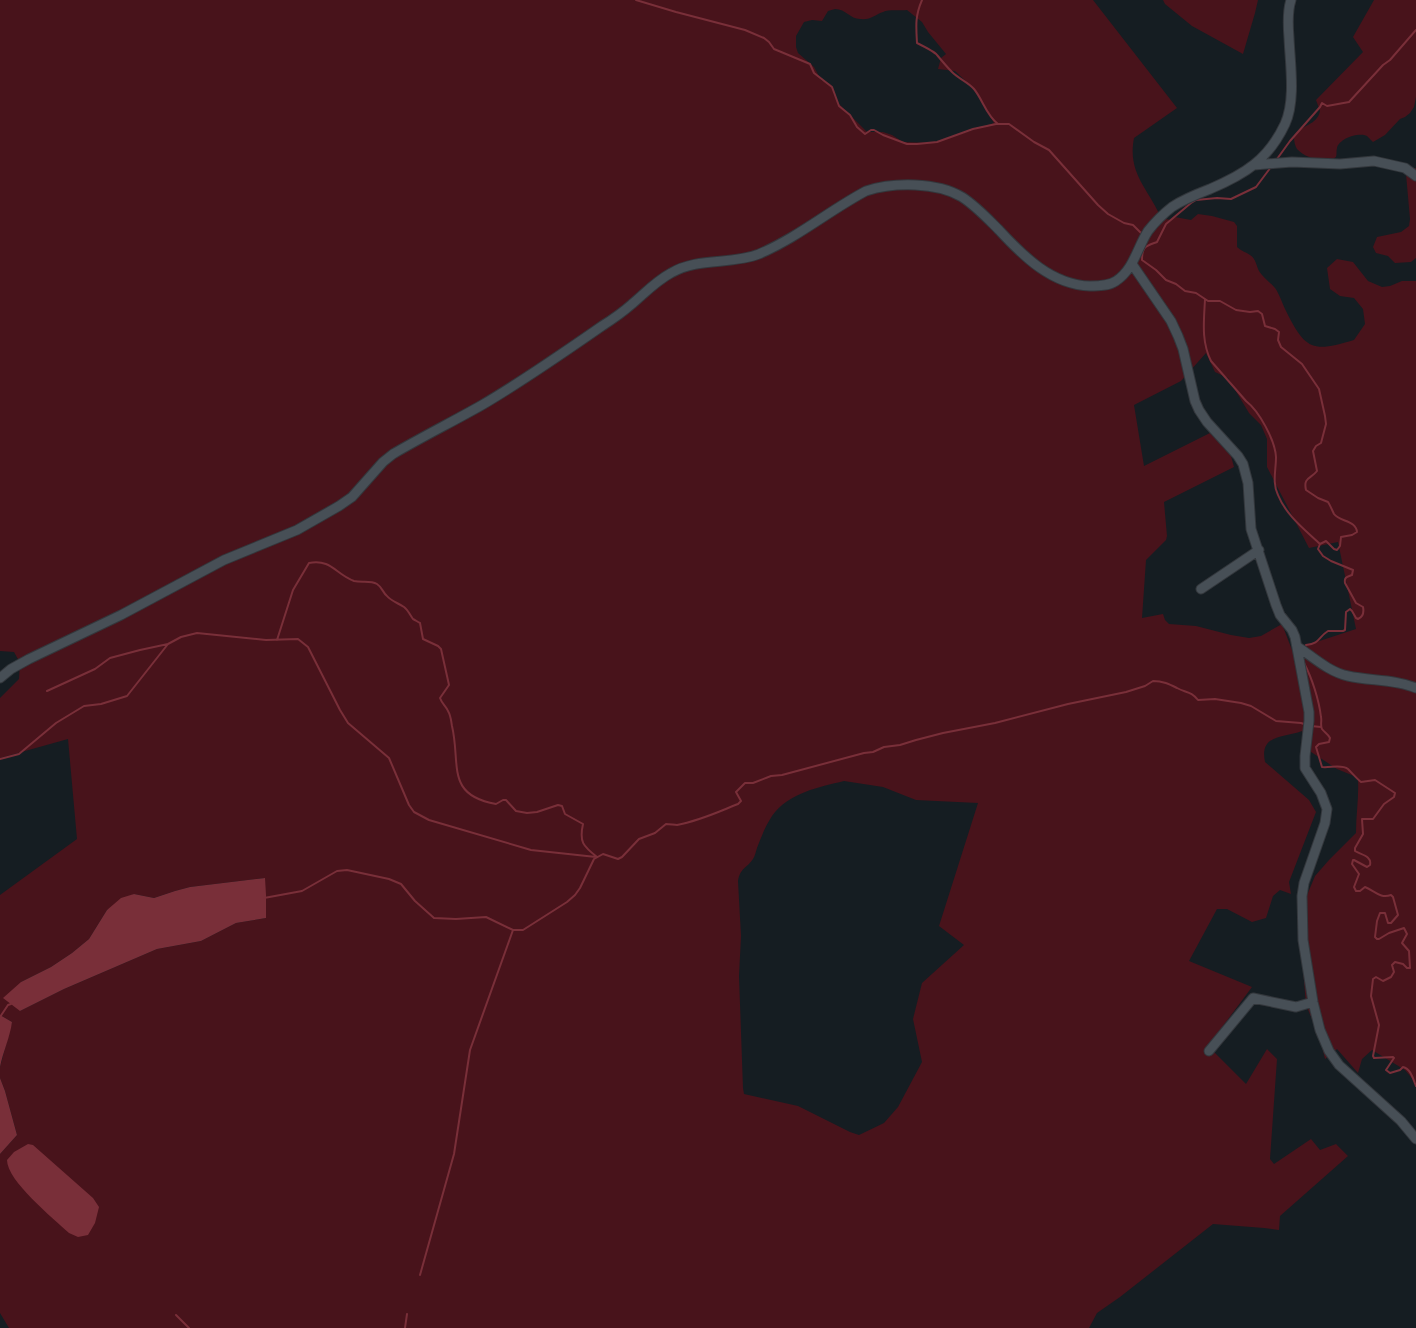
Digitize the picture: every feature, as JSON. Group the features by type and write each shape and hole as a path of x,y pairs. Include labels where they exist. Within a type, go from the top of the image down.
{"street":[{"path":"0,678 29,659 121,615 240,553 297,530 339,506 352,497 383,462 393,454 516,384 604,326 654,284 672,272 705,262 740,259 757,254 778,245 866,191 896,186 934,187 949,191 963,198 984,214 1010,242 1043,270 1060,280 1080,286 1099,286 1114,282 1132,264 1149,231 1162,216 1185,199 1239,175 1267,153 1286,122 1290,106 1288,25 1291,0"},
{"path":"1254,165 1292,162 1340,164 1374,161 1405,168 1416,176"},
{"path":"1132,264 1171,321 1178,336 1183,348 1195,401 1199,410 1243,464 1248,483 1251,529 1280,616 1292,630 1298,647 1309,712 1305,768 1321,793 1327,809 1325,823 1305,877 1302,896 1303,940 1313,1002 1324,1042 1339,1065 1401,1120 1416,1139"},
{"path":"1201,589 1259,550"},
{"path":"1298,647 1341,674 1356,678 1408,684 1416,688"},
{"path":"1209,1051 1253,998 1296,1008 1313,1002"}],"shaded area":[{"path":"0,0 1093,0 1177,108 1134,138 1133,151 1136,171 1161,218 1171,220 1175,217 1191,220 1198,214 1234,222 1237,226 1237,247 1254,258 1261,274 1277,291 1300,335 1306,341 1320,347 1354,340 1365,324 1363,309 1354,298 1340,296 1330,289 1327,268 1337,259 1353,262 1368,281 1382,287 1402,281 1416,281 1416,1083 1405,1070 1372,1050 1362,1059 1358,1073 1337,1049 1325,1059 1320,1038 1306,1005 1302,957 1305,900 1315,876 1356,833 1358,780 1305,748 1302,731 1269,742 1264,753 1265,762 1309,800 1316,812 1289,882 1291,894 1280,890 1273,896 1266,918 1252,922 1227,909 1217,909 1189,961 1252,987 1208,1046 1246,1084 1267,1049 1277,1059 1270,1159 1274,1164 1311,1139 1320,1150 1336,1144 1348,1156 1280,1216 1279,1230 1213,1224 1097,1313 1089,1328 9,1328 0,1313 0,1154 17,1135 0,1078 0,1067 12,1022 0,1015 0,895 77,839 68,739 0,758 0,698 19,679 20,663 14,652 0,651","holes":["839,9 857,19 864,19 885,11 907,10 922,22 946,54 941,58 938,69 955,71 971,86 994,123 934,143 903,142 883,132 867,132 839,104 830,84 821,80 814,67 798,53 796,47 796,36 804,22 812,20 822,21 828,11","1206,353 1215,372 1228,378 1249,413 1261,425 1267,439 1267,467 1309,548 1338,542 1356,629 1292,650 1282,624 1261,636 1249,638 1196,626 1169,624 1163,614 1142,618 1146,560 1166,540 1167,536 1164,502 1234,467 1231,456 1210,433 1144,466 1134,405 1181,381","844,781 883,787 916,800 978,803 939,926 964,945 922,983 913,1019 922,1062 898,1107 884,1123 859,1135 798,1106 744,1094 743,1088 739,976 741,936 738,881 742,871 754,858 760,840 772,816 795,796","264,878 266,918 236,923 201,941 157,949 64,989 20,1011 21,982 51,967 89,939 107,910 134,894 154,898 190,887"]},
{"path":"1163,0 1258,0 1243,54 1192,26 1165,4"},
{"path":"1374,0 1416,0 1416,97 1414,107 1410,113 1400,119 1385,135 1373,142 1367,136 1354,136 1345,139 1338,145 1336,157 1332,159 1310,158 1297,149 1294,137 1316,120 1320,111 1316,100 1363,52 1353,37"},
{"path":"1412,168 1416,168 1416,258 1411,262 1395,263 1388,256 1376,253 1373,247 1377,237 1401,232 1409,226 1406,174"},
{"path":"265,878 266,918 236,923 201,941 157,949 64,989 20,1011 3,998 21,982 51,967 89,939 107,910 121,898 134,894 154,898 190,887"},
{"path":"0,1015 12,1022 0,1067"},
{"path":"0,1078 17,1135 0,1154"},
{"path":"28,1144 33,1145 93,1198 99,1207 95,1223 88,1235 78,1237 69,1233 32,1199 14,1178 7,1160 14,1152"}],"waterway":[{"path":"636,0 745,30 764,38 774,49 810,64 814,73 832,87 839,106 850,115 857,127 865,134 874,130 907,144 917,144 937,142 973,129 996,124 1009,124 1049,150 1108,214 1124,223 1133,225 1143,235"},
{"path":"922,0 916,21 917,43 936,54 952,72 972,87 990,116 998,124"},
{"path":"1277,159 1322,103 1327,106 1349,102 1416,30"},
{"path":"1271,167 1256,187 1231,199 1196,200 1191,203 1166,224 1157,242 1145,247 1142,260 1166,280 1176,284 1185,291 1196,293 1208,301 1220,301 1236,310 1258,311 1262,314 1265,326 1279,332 1278,340 1281,347 1302,364 1319,389 1326,424 1321,443 1313,451 1317,471 1307,480 1306,490 1328,502 1334,514 1354,525 1357,532 1341,537 1340,546 1337,550 1326,541 1320,544"},
{"path":"1205,299 1204,338 1211,361 1261,419 1275,450 1276,490 1281,502 1302,527 1320,544"},
{"path":"1303,648 1306,645 1317,642 1328,631 1345,630 1346,612 1350,609 1358,619 1363,612 1363,607 1356,603 1345,583 1345,578 1352,575 1353,570 1323,556 1318,549 1320,544"},
{"path":"277,640 293,590 309,563 323,563 354,581 377,584 389,598 404,607 413,619 420,623 423,639 441,649 449,685 440,698 450,717 456,765 462,785 469,793 480,800 496,804 506,800 516,811 537,812 558,805 562,806 565,814 583,824 583,843 597,857"},
{"path":"0,759 19,754 56,723 84,706 101,704 127,696 168,644 181,637 197,633 266,640 298,639 308,647 348,723 389,758 409,805 414,812 429,820 531,850 596,857"},
{"path":"47,691 95,669 110,658 168,644"},
{"path":"1304,663 1317,696 1321,728 1330,738 1329,742 1319,744 1316,747 1322,767 1339,766 1348,769 1361,782 1375,780 1395,793 1394,797 1384,804 1373,819 1362,819 1363,834 1355,851 1368,858 1370,865 1367,867 1354,860 1352,864 1359,874 1354,887 1356,891 1360,891 1365,887 1381,895 1391,895 1393,897 1398,915 1391,923 1388,923 1385,913 1380,913 1375,937 1379,939 1404,928 1407,934 1402,943 1409,951 1410,968 1395,962 1392,965 1394,972 1391,977 1383,981 1376,977 1373,979 1371,996 1379,1025 1373,1056 1374,1058 1393,1057 1386,1070 1390,1073 1403,1067 1406,1068 1416,1086"},
{"path":"264,898 302,891 337,871 347,870 389,879 401,884 415,901 434,918 486,917 513,930 523,930 575,895 594,859 603,854 618,859 639,839 655,833 666,824 677,825 693,821 738,804 741,801 736,792 745,783 753,783 771,776 782,775 943,733 995,723 1068,704 1126,692 1145,686 1153,681 1169,684 1191,694 1198,700 1215,699 1241,703 1251,706 1276,721 1307,725"},
{"path":"1311,726 1321,727"},
{"path":"420,1275 454,1154 470,1050 513,930"},
{"path":"0,1017 8,1005 11,1004"},
{"path":"405,1328 407,1314"},
{"path":"176,1315 189,1328"}]}
